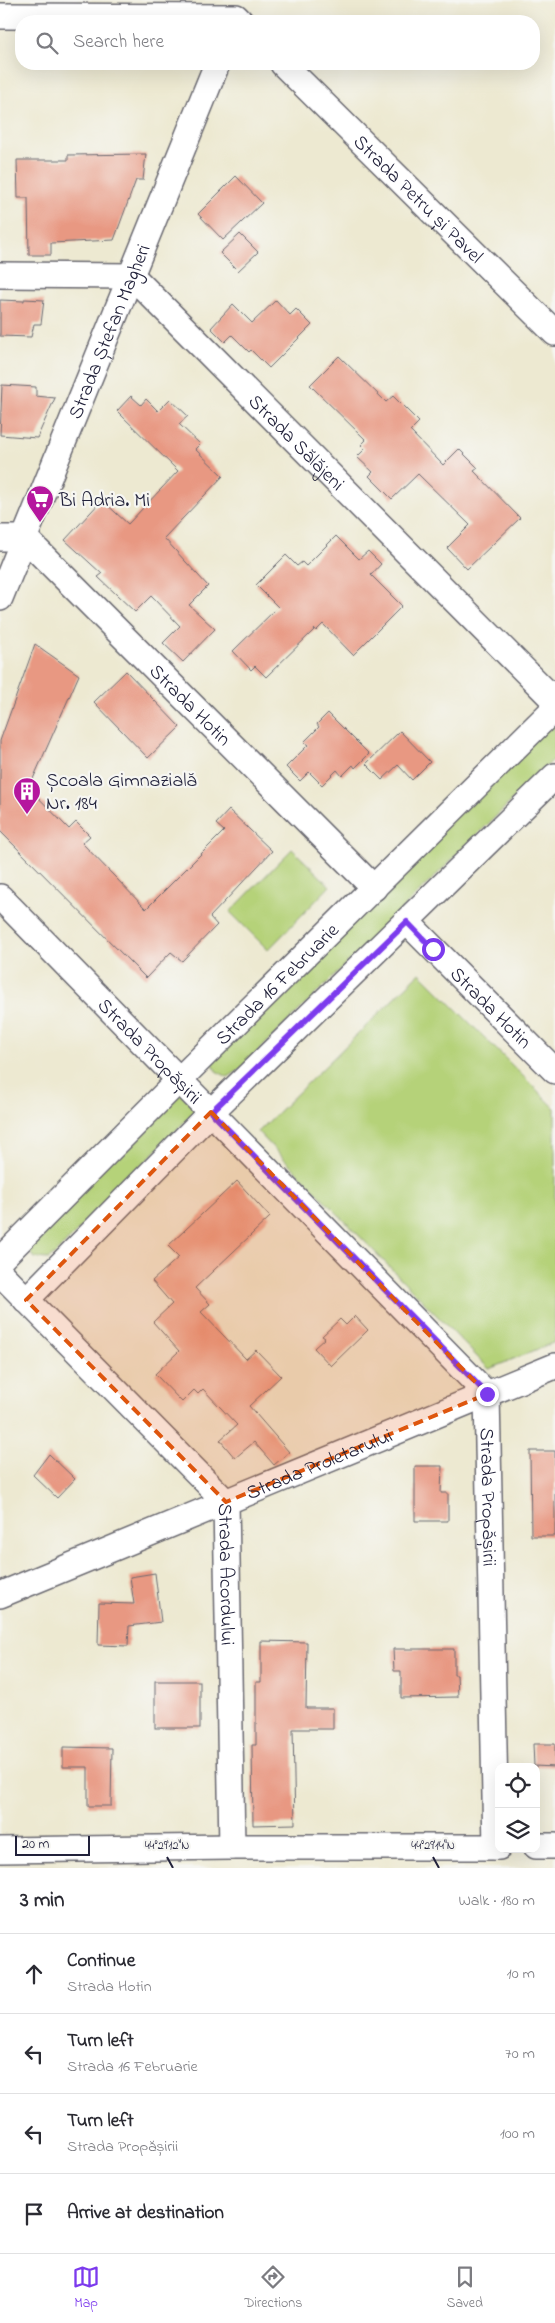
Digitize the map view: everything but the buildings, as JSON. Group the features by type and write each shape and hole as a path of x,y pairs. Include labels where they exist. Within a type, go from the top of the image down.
{"street":[{"path":"0,16 15,16"},
{"name":"Strada Ștefan Magheri","path":"0,598 215,70"},
{"name":"Strada Petru și Pavel","path":"289,70 555,333"},
{"path":"0,274 132,276"},
{"name":"Strada Sălăjeni","path":"132,276 555,701"},
{"path":"0,538 25,538"},
{"name":"Strada Hotin","path":"25,538 374,888"},
{"name":"Strada 16 Februarie","path":"0,1260 555,708"},
{"path":"26,1300 211,1112 555,776"},
{"name":"Strada Propășirii","path":"0,897 487,1394 496,1808"},
{"name":"Strada Hotin","path":"407,922 555,1071"},
{"name":"Strada Acordului","path":"0,1273 226,1502 232,1846"},
{"name":"Strada Proletarului","path":"0,1595 555,1366"},
{"path":"0,1850 232,1846 495,1847"},
{"path":"540,1846 555,1846"}],"highlighted area":[{"path":"211,1112 487,1394 226,1502 26,1300"}],"green space":[{"path":"555,713 555,758 238,1071 228,1077 216,1071 211,1060"},
{"path":"292,849 330,886 268,950 230,912"},
{"path":"420,973 555,1108 555,1342 489,1369 258,1132"},
{"path":"180,1085 201,1105 54,1255 48,1259 35,1258 27,1249"}],"place":[{"name":"Bi Adria. Mi","path":"40,523"},
{"name":"Școala Gimnazială Nr. 184","path":"27,815"}],"route":[{"path":"433,949 407,922 211,1112 487,1394"}]}
